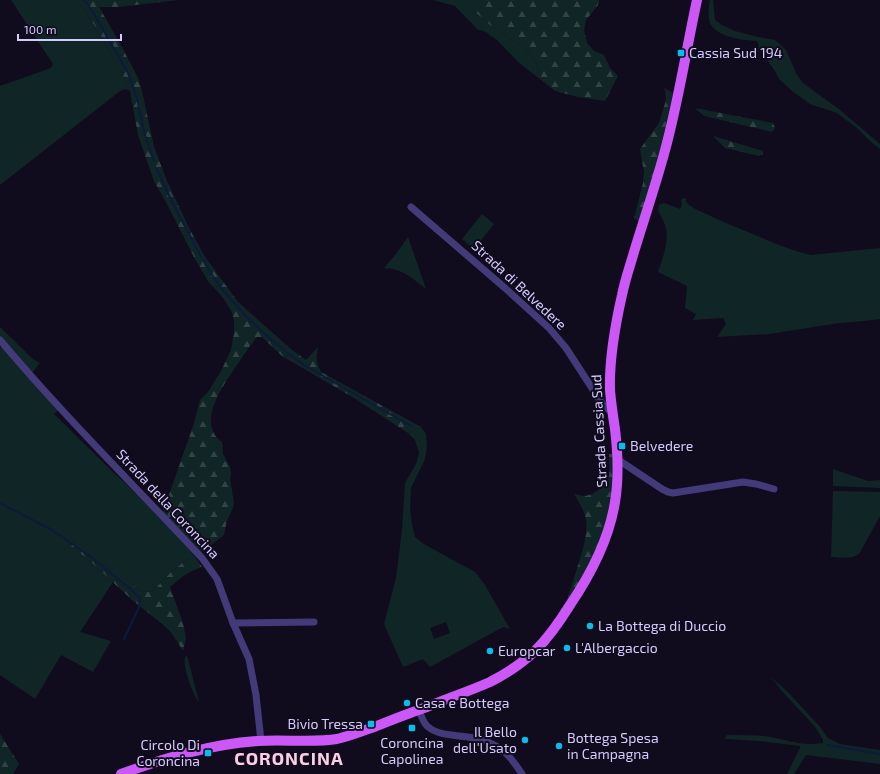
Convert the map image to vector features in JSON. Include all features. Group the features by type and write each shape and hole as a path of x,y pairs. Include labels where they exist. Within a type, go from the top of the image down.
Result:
{"main road":[{"name":"Strada Cassia Sud","path":"121,774 164,759 202,749 261,741 335,739 359,732 479,686 511,670 531,655 549,636 566,613 586,580 602,547 614,510 617,459 610,386 614,337 622,291 669,135 697,0"}],"street":[{"name":"Strada di Belvedere","path":"411,207 549,328 566,348 601,402 612,413"},
{"name":"Strada della Coroncina","path":"0,340 63,411 202,558 216,579 250,664 258,707 261,741"},
{"path":"617,459 662,489 673,493 743,482 774,489"},
{"path":"233,623 314,622"},
{"path":"419,710 426,725 434,730 450,735 476,738 498,746 506,752 522,774"}],"green space":[{"path":"11,0 70,0 82,6 122,73 130,91 125,89 120,91 0,185 0,86 51,68 53,64"},
{"path":"70,0 178,0 119,7 99,7 138,78 154,147 167,181 189,228 205,257 238,302 292,350 306,360 318,347 317,360 321,372 421,427 408,433 354,398 282,356 262,337 257,337 225,382 214,404 211,414 211,425 214,434 222,442 223,454 230,467 230,479 234,503 227,521 224,535 202,552 163,512 194,423 200,400 208,392 221,371 231,350 234,332 232,312 224,299 208,281 154,181 138,135 130,91 122,73 82,6"},
{"path":"433,0 467,0 472,8 490,25 526,49 536,62 541,77 555,91 518,62 497,40 484,31 478,30 455,6"},
{"path":"467,0 599,0 598,5 586,20 584,30 587,43 594,51 604,55 610,68 618,76 605,101 578,97 555,91 541,77 536,62 526,49 490,25 471,8"},
{"path":"710,0 713,0 715,20 722,25 735,31 775,40 786,50 797,75 803,83 840,110 880,144 880,149 857,128 837,113 810,104 792,91 779,79 765,57 757,49 759,46 757,41 732,38 715,29 711,25 709,19"},
{"path":"662,87 673,93 659,156 639,221 634,219 643,183 644,172 640,149 659,123 666,100 665,90"},
{"path":"695,108 773,123 775,128 772,132 704,116"},
{"path":"713,136 763,151 763,154 759,156 725,148"},
{"path":"686,198 686,202 695,209 799,252 811,255 880,248 880,319 839,323 769,334 717,337 726,324 723,318 693,320 696,314 685,308 687,286 658,272 667,237 665,225 658,210 659,205 664,203 680,209 682,204 681,199"},
{"path":"482,214 494,224 474,249 462,239"},
{"path":"408,237 426,289 411,277 398,270 384,268"},
{"path":"0,327 33,359 40,363 32,373 0,336"},
{"path":"2,346 58,410 54,414 177,534 196,558 186,560 171,572 153,591 142,592 74,540 72,547 87,558 113,582 80,632 111,641 93,672 61,655 35,699 0,675 0,348"},
{"path":"421,427 426,434 427,447 425,459 411,488 410,507 415,537 422,543 475,572 485,585 510,629 503,627 430,667 423,659 403,667 384,624 396,578 402,530 405,483 416,464 419,453 415,440 408,433","holes":["446,622 450,633 434,639 430,628"]},
{"path":"609,454 612,454 612,480 611,500 607,520 592,559 564,607 582,552 586,530 585,516 574,494 587,496 604,485 609,476"},
{"path":"833,469 868,481 880,480 880,488 833,486"},
{"path":"833,491 880,492 880,516 859,554 853,557 831,557"},
{"path":"75,540 142,592 153,591 171,572 186,560 196,558 202,567 185,575 170,587 183,623 186,638 183,651 171,632 132,600 87,558 71,547"},
{"path":"187,655 199,702 194,694 185,667 184,661"},
{"path":"771,677 789,693 828,738 840,744 880,750 880,764 806,755 794,774 787,774 800,746 726,739 725,738 727,735 755,735 808,744 823,743 823,740 816,728"},
{"path":"0,734 19,764 13,774 0,774"}],"waterway":[{"path":"83,0 87,3 94,14 128,73 137,98 144,132 154,161"},
{"path":"157,169 175,207 210,272 228,296 248,318 281,348 304,365 411,426"},
{"path":"0,503 52,530 91,557 140,598 139,607 124,639"},
{"path":"827,745 880,754"}],"place":[{"name":"Cassia Sud 194","path":"681,53"},
{"name":"Belvedere","path":"622,446"},
{"name":"La Bottega di Duccio","path":"590,626"},
{"name":"L'Albergaccio","path":"567,648"},
{"name":"Europcar","path":"490,651"},
{"name":"Casa e Bottega","path":"407,703"},
{"name":"Bivio Tressa","path":"371,724"},
{"name":"Coroncina Capolinea","path":"412,728"},
{"name":"Il Bello dell'Usato","path":"525,740"},
{"name":"Bottega Spesa in Campagna","path":"559,746"},
{"name":"Circolo Di Coroncina","path":"208,753"}],"district":[{"name":"CORONCINA","path":"289,759"}]}
